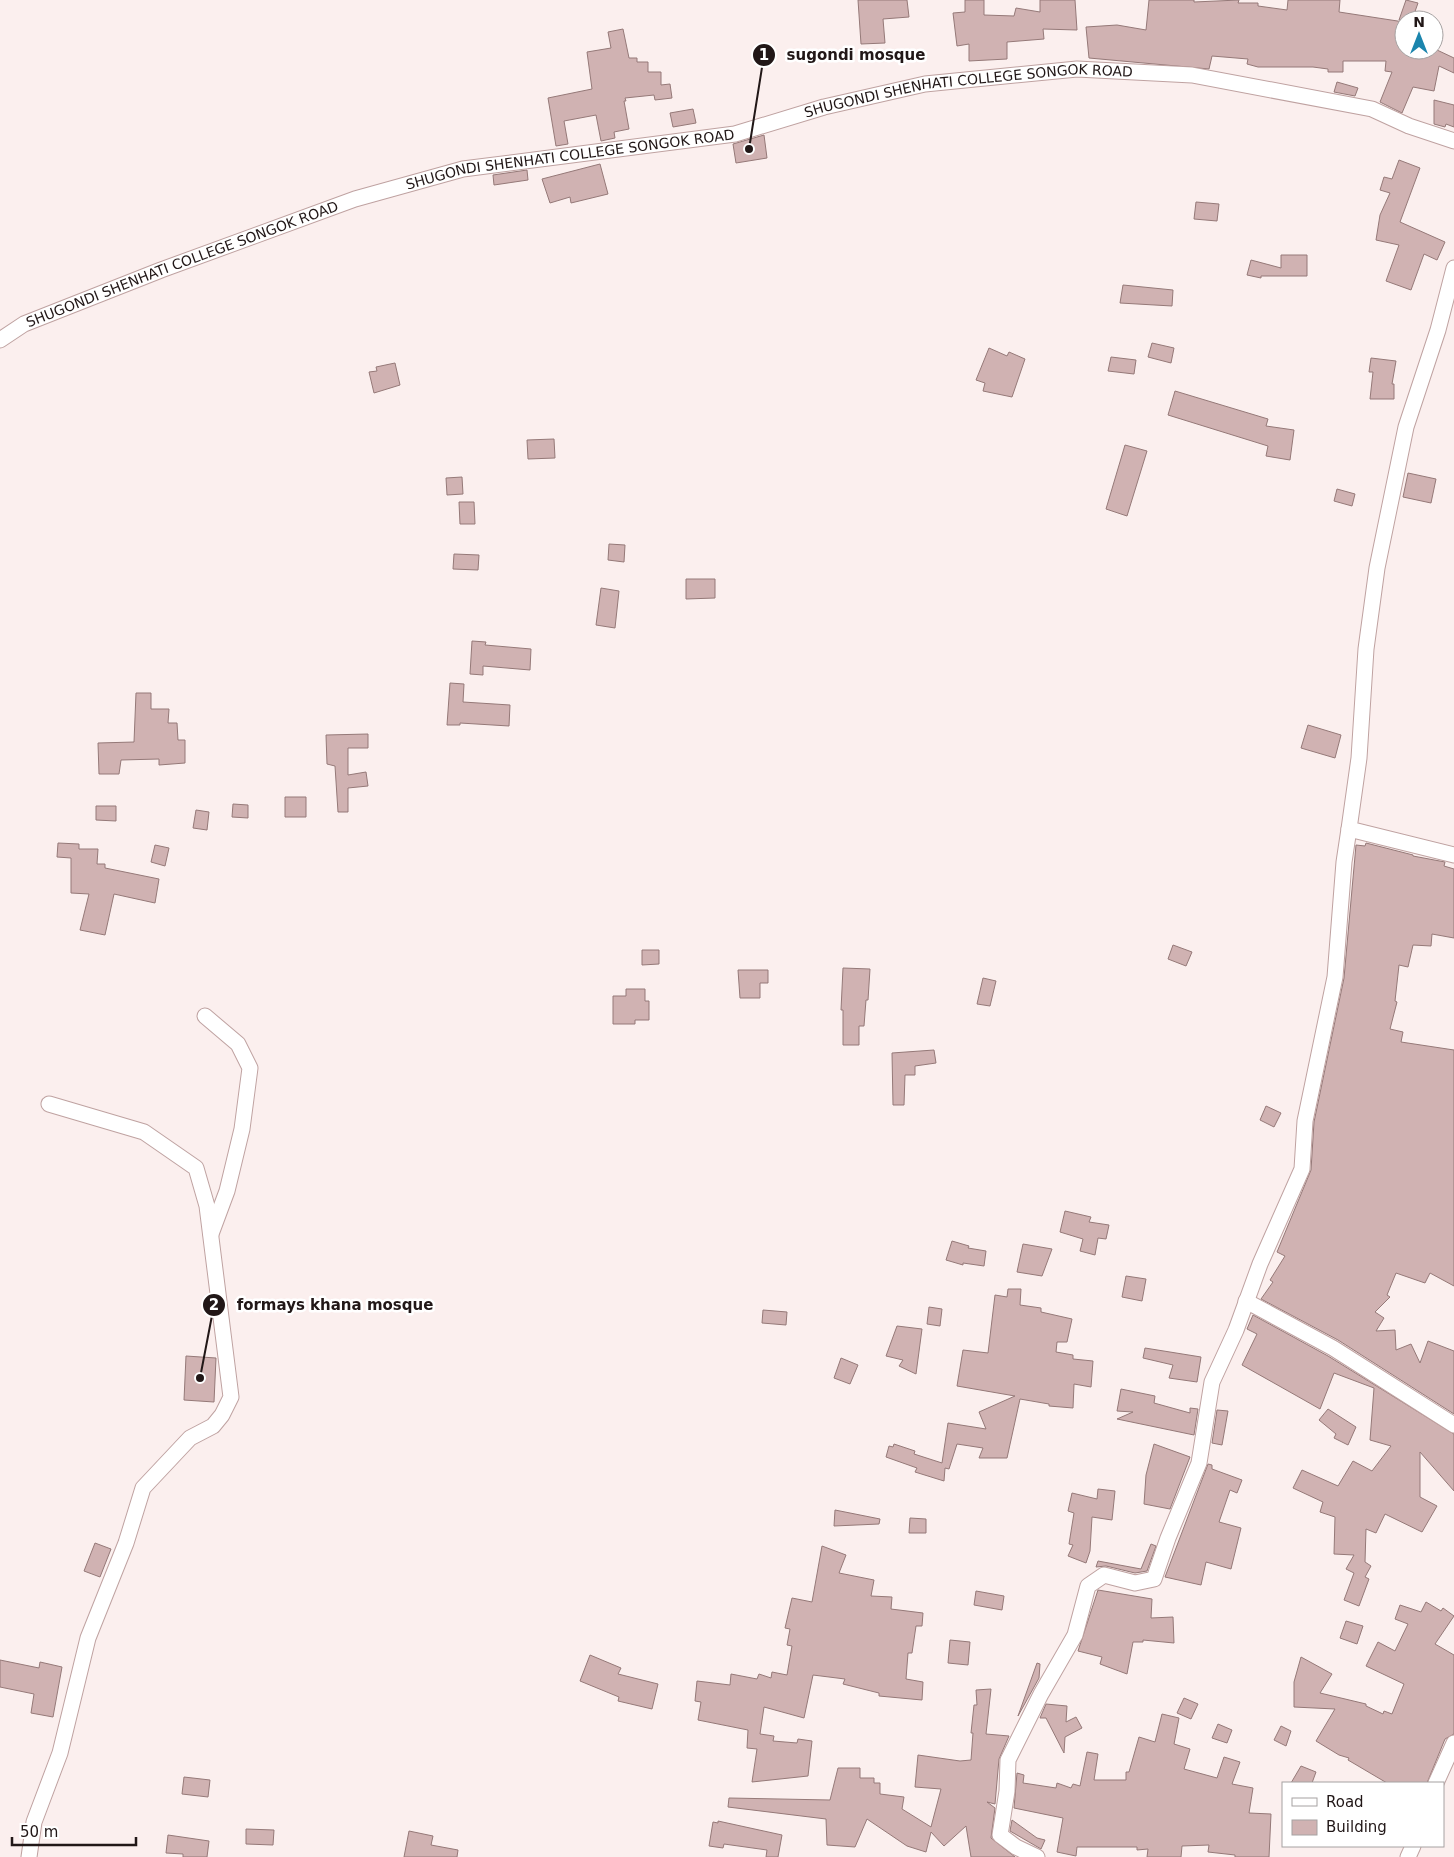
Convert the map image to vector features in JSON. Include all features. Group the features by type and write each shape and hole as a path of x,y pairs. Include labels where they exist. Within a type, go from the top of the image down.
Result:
{"street":[{"name":"SHUGONDI SHENHATI COLLEGE SONGOK ROAD","path":"0,340 24,324 161,270 355,199 463,169 735,134 824,107 925,84 1077,69 1192,75 1372,109 1409,126 1454,141"},
{"path":"1037,1857 1016,1847 1000,1835 1007,1791 1008,1760 1041,1694 1075,1634 1088,1586 1104,1575 1135,1583 1154,1578 1168,1538 1199,1463 1212,1382 1260,1264 1302,1169 1305,1121 1335,977 1344,862 1359,758 1366,649 1377,568 1406,427 1438,330 1454,268"},
{"path":"1349,829 1454,855"},
{"path":"205,1016 238,1044 250,1068 242,1129 227,1191 211,1235"},
{"path":"29,1857 34,1822 60,1753 88,1638 126,1543 143,1488 190,1438 213,1426 222,1415 230,1397 207,1206 196,1168 144,1132 48,1104"},
{"path":"1246,1301 1333,1348 1454,1425"},
{"path":"1436,1782 1454,1743"}],"building":[{"path":"858,0 907,0 909,17 883,19 885,43 861,44"},
{"path":"965,0 984,0 984,15 1014,16 1016,8 1040,12 1040,0 1075,0 1077,30 1043,29 1044,39 1007,42 1007,59 969,61 969,44 957,46 953,13 965,12"},
{"path":"1149,0 1194,0 1194,2 1239,0 1238,3 1258,3 1258,6 1287,10 1288,0 1340,0 1339,12 1394,20 1394,60 1444,60 1444,53 1454,58 1454,73 1439,66 1434,91 1413,87 1402,113 1380,102 1392,72 1385,71 1386,61 1343,61 1343,72 1328,72 1328,69 1313,67 1258,67 1247,64 1248,59 1212,56 1209,69 1089,58 1086,27 1117,25 1146,30"},
{"path":"1406,0 1418,3 1416,10 1402,10"},
{"path":"623,29 629,58 637,58 637,62 648,62 648,72 661,72 661,85 670,84 672,98 655,100 654,95 625,98 629,129 614,132 615,138 601,141 596,115 564,121 568,144 556,146 548,98 592,89 587,52 611,48 608,32"},
{"path":"1337,82 1358,88 1355,96 1334,92"},
{"path":"1434,100 1454,105 1454,127 1446,124 1445,127 1434,124"},
{"path":"693,109 696,123 673,127 670,113"},
{"path":"764,135 767,158 736,163 733,144"},
{"path":"1399,160 1420,168 1400,222 1445,242 1437,260 1424,254 1411,290 1386,281 1399,245 1376,240 1380,215 1390,193 1380,190 1384,177 1392,179"},
{"path":"600,164 608,194 571,203 570,197 550,203 542,179"},
{"path":"527,170 528,180 494,185 493,175"},
{"path":"1196,202 1219,204 1217,221 1194,219"},
{"path":"1281,255 1307,255 1307,276 1261,276 1261,278 1247,275 1251,260 1281,268"},
{"path":"1123,285 1173,290 1172,306 1120,303"},
{"path":"1152,343 1174,348 1171,363 1148,357"},
{"path":"989,348 1007,356 1009,352 1025,359 1012,397 983,391 985,383 976,380"},
{"path":"1111,357 1136,360 1134,374 1108,371"},
{"path":"1371,358 1396,361 1392,384 1394,384 1394,399 1370,399 1373,372 1369,372"},
{"path":"395,363 400,385 374,393 369,372 377,371 376,367"},
{"path":"1175,391 1268,419 1266,426 1294,430 1290,460 1266,456 1268,446 1168,415"},
{"path":"554,439 555,458 528,459 527,440"},
{"path":"1125,445 1147,451 1127,516 1106,509"},
{"path":"1408,473 1436,479 1431,503 1403,497"},
{"path":"462,477 463,494 447,495 446,478"},
{"path":"1337,489 1355,494 1352,506 1334,501"},
{"path":"459,502 474,502 475,524 460,524"},
{"path":"609,544 625,545 624,562 608,560"},
{"path":"454,554 479,555 478,570 453,569"},
{"path":"686,579 715,579 715,598 686,599"},
{"path":"601,588 619,591 615,628 596,625"},
{"path":"472,641 486,642 485,645 531,649 530,670 483,666 483,675 470,674"},
{"path":"450,683 464,684 463,702 510,705 509,726 460,723 460,725 447,725"},
{"path":"136,693 151,693 151,709 169,709 168,723 177,723 178,740 185,740 185,763 159,765 159,759 121,760 119,774 99,774 98,743 134,742"},
{"path":"1308,725 1341,735 1335,758 1301,748"},
{"path":"368,734 368,748 348,748 348,775 366,772 368,786 348,788 348,812 338,812 335,766 327,764 326,735"},
{"path":"285,797 306,797 306,817 285,817"},
{"path":"233,804 248,805 248,818 232,817"},
{"path":"96,806 116,806 116,821 96,820"},
{"path":"196,810 209,812 207,830 193,828"},
{"path":"58,843 79,844 79,849 98,849 97,864 105,864 105,868 159,879 155,903 114,894 105,935 80,930 89,894 71,893 71,858 57,857"},
{"path":"1366,843 1413,856 1445,862 1444,866 1454,869 1454,938 1432,934 1431,946 1413,945 1408,967 1399,965 1395,1001 1397,1002 1390,1029 1403,1032 1401,1042 1454,1050 1454,1286 1430,1273 1425,1283 1396,1273 1387,1295 1390,1297 1375,1312 1384,1318 1376,1331 1395,1330 1396,1350 1411,1344 1420,1363 1428,1341 1454,1351 1454,1414 1338,1340 1261,1299 1273,1282 1270,1280 1285,1256 1277,1252 1311,1170 1314,1122 1344,978 1356,845 1365,846"},
{"path":"155,845 169,848 165,866 151,862"},
{"path":"1173,945 1192,952 1186,966 1168,959"},
{"path":"642,950 659,950 659,964 642,965"},
{"path":"843,968 870,969 864,1026 859,1026 859,1045 843,1045 843,1010 841,1010"},
{"path":"738,970 768,970 768,983 760,983 760,998 740,998"},
{"path":"983,978 996,981 990,1006 977,1004"},
{"path":"626,989 645,989 645,1001 649,1001 649,1020 635,1020 635,1024 613,1024 613,996 626,996"},
{"path":"934,1050 936,1063 915,1066 915,1075 905,1075 904,1105 893,1105 892,1053"},
{"path":"1266,1106 1281,1113 1274,1127 1260,1120"},
{"path":"1065,1211 1091,1217 1089,1222 1109,1225 1106,1239 1098,1238 1095,1255 1080,1251 1083,1239 1060,1232"},
{"path":"952,1241 969,1246 968,1248 986,1251 984,1266 963,1263 963,1265 946,1260"},
{"path":"1023,1244 1052,1249 1042,1276 1017,1272"},
{"path":"1126,1276 1146,1279 1142,1301 1122,1297"},
{"path":"1008,1289 1021,1289 1020,1305 1041,1308 1041,1312 1072,1319 1067,1342 1057,1342 1056,1352 1073,1355 1073,1359 1093,1361 1091,1387 1074,1384 1073,1408 1049,1406 1049,1404 1020,1399 1007,1458 979,1458 983,1448 957,1444 949,1469 945,1468 944,1481 915,1472 917,1468 886,1457 889,1446 893,1447 894,1444 915,1451 914,1454 942,1463 948,1423 986,1429 979,1412 1015,1396 957,1386 963,1350 988,1353 995,1295 1007,1297"},
{"path":"929,1307 942,1309 940,1326 927,1324"},
{"path":"763,1310 787,1312 786,1325 762,1323"},
{"path":"1253,1315 1328,1356 1454,1434 1454,1491 1420,1452 1420,1497 1437,1506 1422,1532 1385,1514 1376,1533 1366,1529 1365,1562 1371,1566 1365,1577 1369,1579 1359,1606 1344,1600 1354,1573 1346,1569 1354,1555 1334,1554 1335,1517 1320,1512 1323,1502 1293,1488 1302,1470 1338,1486 1353,1461 1372,1471 1391,1446 1370,1440 1374,1388 1334,1373 1320,1409 1242,1365 1257,1334 1247,1329"},
{"path":"897,1326 922,1329 916,1374 899,1366 903,1360 886,1356"},
{"path":"1145,1348 1201,1357 1197,1382 1169,1378 1173,1365 1143,1358"},
{"path":"186,1356 216,1358 214,1402 184,1400"},
{"path":"841,1358 858,1365 850,1384 834,1378"},
{"path":"1121,1389 1155,1396 1154,1403 1190,1413 1190,1408 1198,1409 1194,1435 1117,1419 1133,1412 1117,1411"},
{"path":"1328,1409 1356,1427 1348,1445 1334,1438 1336,1434 1319,1420"},
{"path":"1217,1410 1228,1411 1222,1445 1212,1443"},
{"path":"1154,1444 1190,1457 1170,1509 1144,1504 1146,1475"},
{"path":"1208,1464 1212,1465 1212,1469 1242,1480 1237,1493 1230,1490 1219,1522 1241,1528 1231,1569 1206,1562 1201,1585 1165,1577"},
{"path":"1098,1489 1115,1491 1112,1520 1092,1517 1090,1551 1086,1563 1068,1556 1073,1545 1069,1544 1074,1513 1068,1511 1072,1493 1097,1499"},
{"path":"835,1510 880,1519 879,1524 834,1526"},
{"path":"910,1518 926,1519 926,1533 909,1533"},
{"path":"95,1543 111,1549 100,1577 84,1571"},
{"path":"1151,1544 1156,1546 1147,1571 1135,1573 1106,1566 1096,1567 1098,1561 1141,1569"},
{"path":"822,1546 846,1555 839,1573 874,1580 871,1596 892,1597 891,1609 923,1613 922,1626 916,1626 912,1653 908,1653 906,1679 923,1682 922,1700 879,1696 879,1693 843,1684 845,1679 813,1675 804,1718 764,1707 760,1734 774,1736 773,1741 797,1743 798,1739 812,1741 808,1776 752,1782 757,1749 747,1748 748,1730 698,1720 701,1702 695,1701 697,1681 730,1685 731,1674 757,1679 759,1674 771,1678 772,1672 787,1675 792,1646 787,1645 790,1629 785,1628 792,1598 812,1602"},
{"path":"1098,1590 1152,1599 1151,1618 1173,1617 1174,1643 1143,1640 1143,1642 1133,1642 1127,1674 1100,1664 1102,1657 1078,1651"},
{"path":"976,1591 1004,1596 1002,1610 974,1605"},
{"path":"1426,1602 1441,1611 1443,1608 1454,1616 1435,1644 1454,1655 1454,1734 1445,1739 1427,1782 1385,1782 1348,1760 1349,1758 1339,1755 1316,1741 1335,1709 1294,1707 1294,1682 1301,1657 1332,1674 1320,1693 1366,1704 1366,1706 1383,1714 1384,1711 1392,1714 1404,1684 1366,1666 1378,1642 1395,1651 1408,1624 1395,1619 1400,1605 1421,1612"},
{"path":"1346,1621 1363,1626 1357,1644 1340,1638"},
{"path":"950,1640 970,1642 968,1665 948,1663"},
{"path":"590,1655 621,1668 618,1674 658,1684 652,1709 618,1701 619,1697 580,1681"},
{"path":"0,1660 39,1668 40,1662 62,1667 53,1717 31,1713 34,1694 0,1687"},
{"path":"1037,1663 1040,1664 1039,1678 1018,1716"},
{"path":"991,1689 986,1734 1009,1736 999,1759 995,1804 987,1802 995,1808 991,1838 1015,1857 971,1857 966,1826 944,1846 931,1832 926,1852 907,1846 867,1819 855,1847 827,1845 826,1819 728,1807 729,1798 830,1800 838,1768 860,1768 860,1778 874,1778 874,1783 880,1783 880,1794 904,1797 902,1809 931,1827 941,1789 915,1787 918,1755 960,1761 971,1760 974,1705 977,1705 976,1690"},
{"path":"1184,1698 1198,1704 1191,1719 1177,1713"},
{"path":"1046,1704 1067,1706 1066,1722 1076,1717 1082,1728 1065,1737 1064,1753 1046,1718 1040,1718"},
{"path":"1162,1714 1179,1718 1174,1744 1190,1749 1184,1769 1217,1778 1224,1757 1240,1762 1232,1784 1253,1788 1249,1813 1271,1814 1269,1857 1235,1857 1235,1855 1208,1852 1209,1845 1182,1846 1181,1857 1147,1857 1148,1849 1137,1850 1137,1847 1077,1847 1076,1856 1057,1852 1063,1818 1014,1808 1017,1773 1024,1775 1023,1783 1056,1788 1057,1783 1071,1788 1073,1784 1080,1786 1087,1752 1098,1754 1094,1780 1126,1780 1126,1772 1129,1772 1139,1737 1155,1742"},
{"path":"1218,1724 1232,1730 1227,1743 1212,1738"},
{"path":"1281,1726 1291,1731 1286,1746 1274,1740"},
{"path":"1301,1766 1316,1772 1312,1782 1292,1782"},
{"path":"184,1777 210,1780 208,1797 182,1794"},
{"path":"1012,1820 1037,1838 1045,1840 1041,1849 1010,1831"},
{"path":"718,1821 782,1835 778,1857 766,1857 767,1850 724,1844 723,1848 709,1846 713,1822 718,1823"},
{"path":"246,1829 274,1830 273,1845 246,1844"},
{"path":"409,1831 433,1836 431,1845 458,1850 457,1857 404,1857"},
{"path":"168,1835 209,1841 207,1857 183,1857 183,1854 166,1853"}],"place":[{"name":"sugondi mosque","path":"749,149"},
{"name":"formays khana mosque","path":"200,1378"}]}
